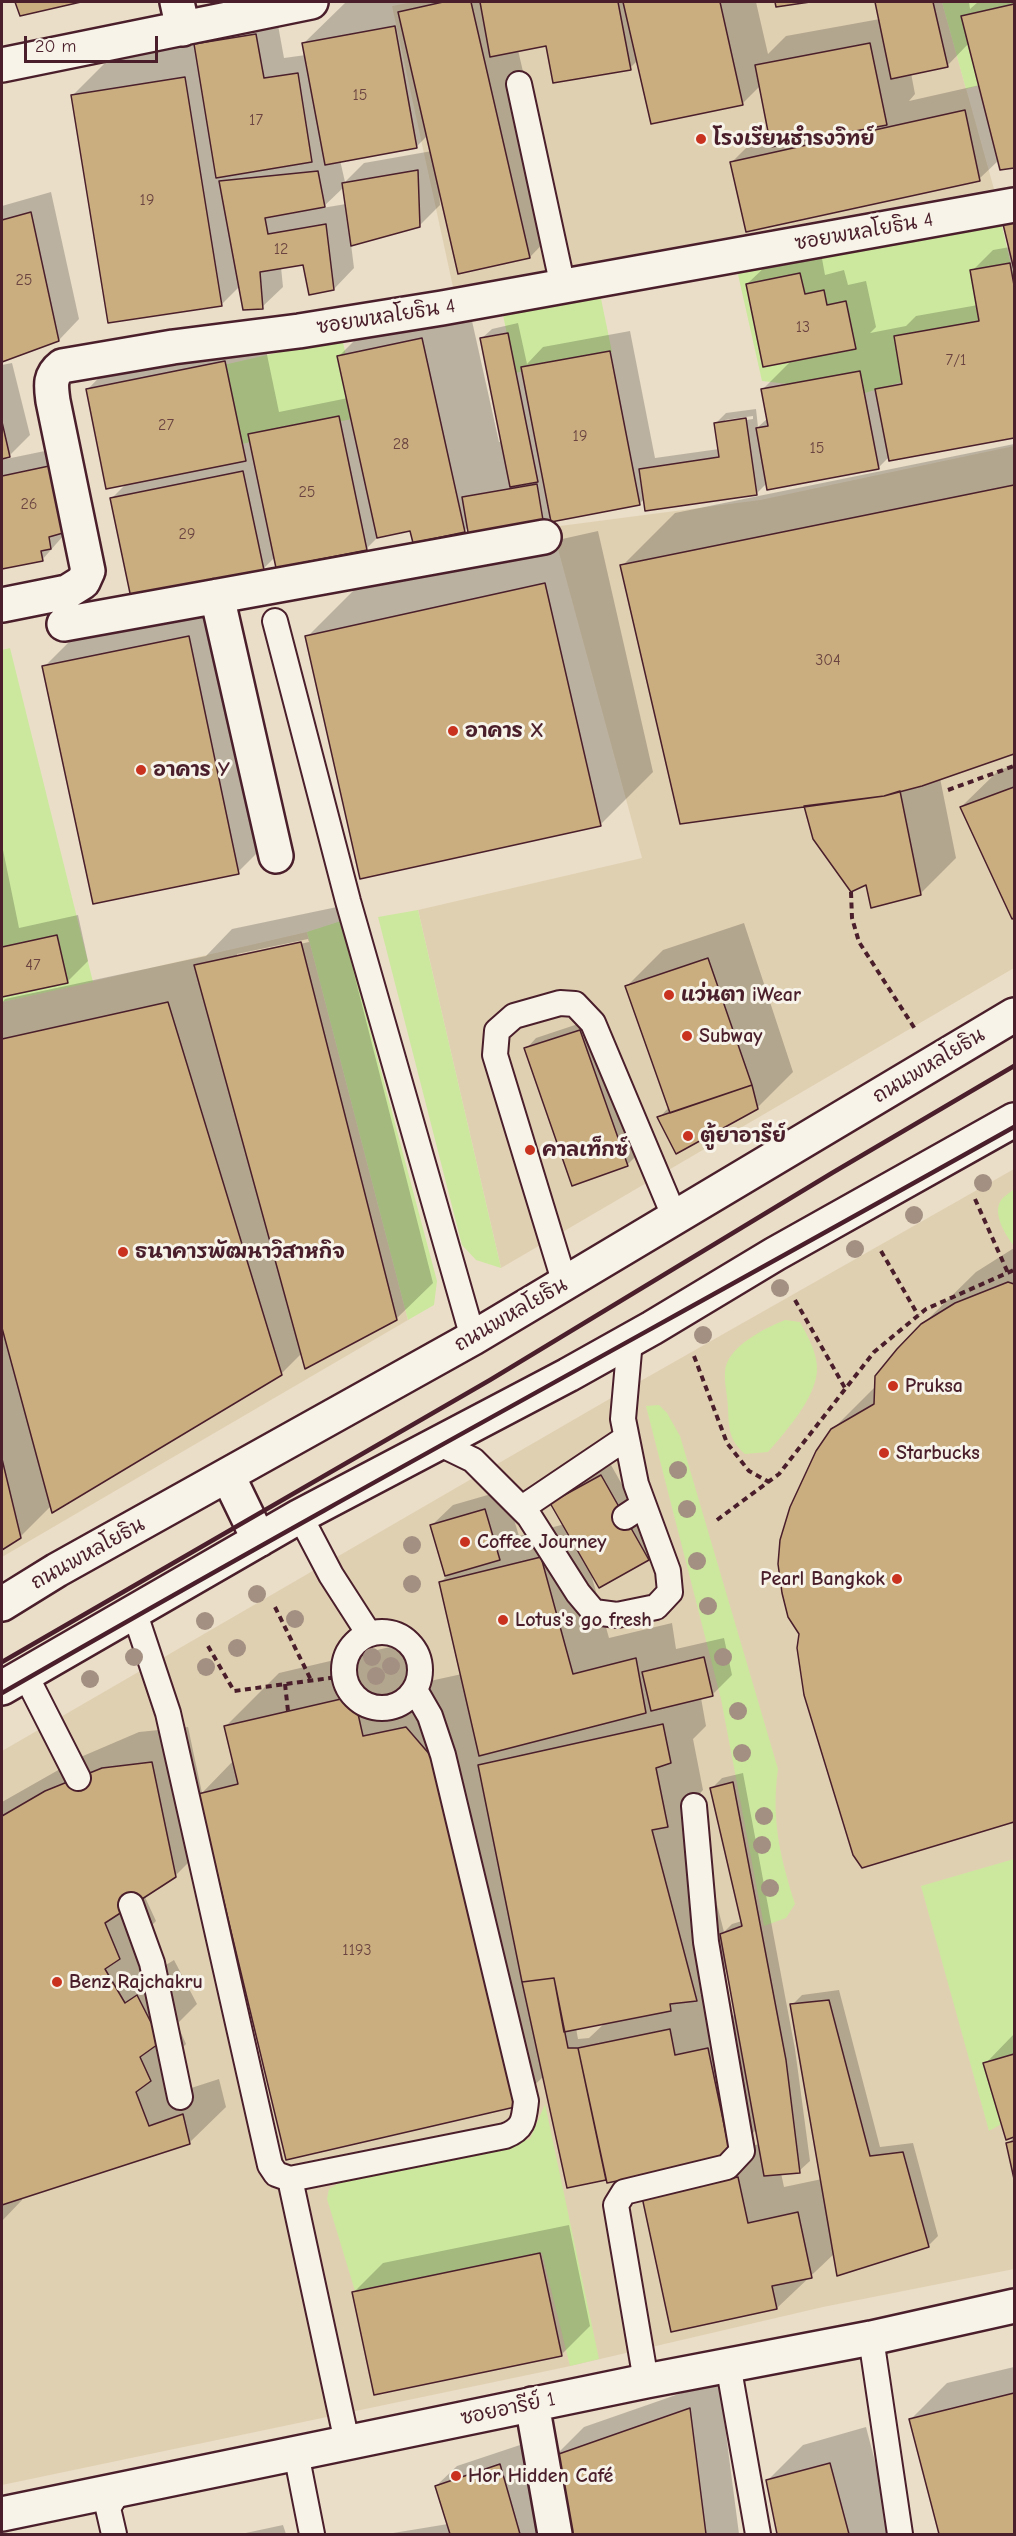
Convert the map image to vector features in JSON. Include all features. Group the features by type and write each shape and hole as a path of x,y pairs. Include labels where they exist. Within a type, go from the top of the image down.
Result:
{"street":[{"path":"2,65 180,15 311,2"},
{"name":"ซอยพหลโยธิน 4","path":"83,582 88,571 85,547 51,383 54,372 62,366 173,347 299,331 563,287 1014,205"},
{"path":"64,624 544,537"},
{"path":"2,605 67,592 83,582 97,618"},
{"path":"217,596 276,856"},
{"name":"ถนนพหลโยธิน","path":"2,1604 57,1570 473,1338 1014,1015"},
{"path":"13,1681 300,1516 630,1340 775,1254 1014,1120"},
{"path":"228,1476 259,1540"},
{"name":"ซอยอารีย์ 1","path":"2,2514 646,2380 871,2338 1014,2306"},
{"path":"532,2404 555,2535"}],"lane":[{"path":"519,84 563,287"},
{"path":"275,621 348,901 473,1338"},
{"path":"565,1284 495,1055 497,1031 514,1016 560,1003 568,1003 575,1004 593,1023 675,1218"},
{"path":"438,1443 473,1460 568,1557 594,1612 616,1615 656,1607 670,1593 668,1571 634,1511 636,1484 623,1419 630,1340"},
{"path":"522,1508 626,1438"},
{"path":"300,1516 331,1575 369,1634"},
{"path":"134,1611 168,1713 270,2165 276,2174 290,2179 506,2136 516,2132 524,2123 526,2101 443,1755 430,1716 415,1690"},
{"path":"381,1632 403,1638 418,1656 420,1668 415,1690 396,1705 385,1708 373,1707 353,1694 345,1676 345,1660 351,1649 358,1640 369,1634 381,1632"},
{"path":"13,1681 78,1778"},
{"path":"646,2380 616,2205 624,2192 727,2167 742,2151 706,1942 694,1806"},
{"path":"131,1905 152,1963 180,2097"},
{"path":"290,2179 347,2442"},
{"path":"871,2338 900,2535"},
{"path":"728,2364 758,2535"},
{"path":"296,2453 312,2535"},
{"path":"114,2535 108,2508 119,2490"}],"path":[{"path":"948,790 1014,766"},
{"path":"851,892 852,918 859,942 918,1033"},
{"path":"975,1199 1008,1273"},
{"path":"881,1251 918,1315"},
{"path":"717,1520 779,1474 874,1352 926,1309 1014,1270"},
{"path":"795,1300 845,1388"},
{"path":"694,1356 727,1443 749,1471 769,1482"},
{"path":"275,1608 311,1680"},
{"path":"208,1646 234,1691 345,1676"},
{"path":"285,1684 288,1711"}],"shaded area":[{"name":"โรงเรียนธำรงวิทย์","path":"413,2 942,2 994,189 453,287 392,6"},
{"path":"1014,446 1014,968 501,1268 418,910 642,858 552,527 760,500"},
{"path":"307,932 408,1320 2,1557 2,1002"},
{"path":"1014,1169 1014,2269 823,2307 566,2367 2,2485 2,1751 637,1383"}],"green space":[{"path":"942,2 1014,2 1014,75 966,89"},
{"path":"1001,222 1014,278 1014,348 865,393 762,381 737,270"},
{"path":"600,294 612,352 515,373 503,315"},
{"path":"342,338 360,417 229,447 210,368"},
{"path":"10,648 93,982 2,1002 2,650"},
{"path":"418,910 501,1268 476,1260 462,1245 378,917"},
{"path":"341,921 437,1281 434,1305 408,1320 307,932"},
{"path":"1014,1189 1014,1246 999,1219 998,1207 1001,1200"},
{"path":"785,1320 800,1322 809,1340 817,1365 815,1382 798,1414 768,1452 745,1454 733,1439 730,1428 725,1377 727,1363 732,1354 748,1340"},
{"path":"659,1405 667,1413 680,1436 778,1769 776,1821 778,1838 795,1904 786,1918 764,1926 721,1699 646,1406"},
{"path":"1014,1859 1014,2117 989,2131 921,1886"},
{"path":"545,2104 599,2359 570,2366 542,2253 355,2291 327,2199 329,2189 339,2183 530,2139"}],"building":[{"path":"15,2 81,2 20,16"},
{"path":"443,2 471,2 530,258 458,274 398,12"},
{"path":"480,2 618,2 631,70 553,83 546,46 490,57"},
{"path":"623,2 720,2 743,105 651,124"},
{"path":"775,2 810,2 776,7"},
{"path":"875,2 933,2 948,67 891,79"},
{"path":"1014,4 1014,168 1000,170 961,16"},
{"path":"395,26 417,148 325,165 302,43"},
{"path":"256,34 264,78 298,73 312,162 216,178 194,44"},
{"path":"870,43 887,125 771,147 755,65"},
{"path":"185,77 222,306 108,323 71,95"},
{"path":"965,110 980,181 746,232 730,162"},
{"path":"418,170 420,227 351,246 342,183"},
{"path":"318,171 325,207 265,218 268,234 326,224 334,290 309,295 303,265 260,272 263,309 243,310 219,181"},
{"path":"31,212 59,341 2,362 2,220"},
{"path":"1014,221 1014,270 1003,224"},
{"path":"1010,263 1014,285 1014,438 889,461 875,389 902,384 894,336 979,321 970,270"},
{"path":"800,273 805,294 824,290 827,305 846,301 856,349 763,367 746,284"},
{"path":"508,333 538,482 510,487 480,338"},
{"path":"422,338 465,532 413,543 410,531 377,538 337,356"},
{"path":"610,351 640,505 551,522 521,367"},
{"path":"225,361 246,461 106,489 86,389"},
{"path":"860,371 879,469 767,490 756,428 768,426 761,389"},
{"path":"339,416 367,550 276,568 248,434"},
{"path":"746,418 757,495 645,511 639,469 719,457 714,423"},
{"path":"2,422 10,457 2,459"},
{"path":"49,466 63,533 49,537 51,549 41,551 43,561 2,569 2,476"},
{"path":"243,471 264,570 131,598 110,498"},
{"path":"537,484 544,526 469,538 462,497"},
{"path":"1014,485 1014,754 922,786 884,796 680,824 620,565"},
{"name":"อาคาร X","path":"545,583 601,826 360,879 305,636"},
{"name":"อาคาร Y","path":"189,636 239,874 93,904 42,666"},
{"path":"1014,787 1014,918 1012,919 960,807"},
{"path":"900,791 921,895 871,908 866,885 851,892 813,839 804,806 884,796"},
{"path":"57,935 68,983 2,997 2,947"},
{"path":"301,942 397,1320 305,1369 194,965"},
{"path":"708,958 752,1085 670,1113 625,986"},
{"name":"ธนาคารพัฒนาวิสาหกิจ","path":"168,1002 282,1375 52,1513 2,1328 2,1039"},
{"path":"580,1030 628,1166 572,1186 524,1048"},
{"name":"ตู้ยาอารีย์","path":"752,1085 758,1109 676,1154 657,1117"},
{"name":"Pearl Bangkok","path":"1008,1282 1014,1284 1014,1822 862,1868 853,1855 804,1695 797,1648 799,1634 788,1617 782,1593 778,1564 780,1540 790,1507 816,1451 831,1429 874,1404 875,1376 897,1349 921,1324 955,1303"},
{"path":"2,1459 21,1538 2,1550"},
{"path":"601,1475 649,1560 599,1588 550,1503"},
{"name":"Coffee Journey","path":"485,1509 500,1560 445,1576 430,1525"},
{"name":"Lotus's go fresh","path":"541,1557 573,1674 636,1658 646,1713 479,1756 439,1582"},
{"path":"704,1657 713,1696 651,1711 642,1672"},
{"path":"354,1696 363,1736 406,1727 431,1756 515,2107 286,2160 198,1794 238,1784 224,1726"},
{"path":"663,1724 671,1763 656,1768 668,1827 652,1830 697,2001 670,2004 671,2011 564,2032 554,1978 522,1982 478,1765"},
{"name":"Benz Rajchakru","path":"152,1762 176,1877 105,1923 120,1959 105,1969 125,2003 137,1995 161,2042 140,2057 151,2081 136,2092 149,2126 183,2114 190,2144 2,2205 2,1816 45,1791 102,1768"},
{"path":"733,1782 786,2060 800,2173 764,2176 720,1934 742,1926 710,1788"},
{"path":"554,1978 568,2048 578,2048 606,2180 567,2188 522,1982"},
{"path":"829,2000 870,2156 903,2152 929,2247 837,2276 790,2004"},
{"path":"670,2029 675,2055 708,2048 731,2158 607,2183 578,2048"},
{"path":"1014,2054 1014,2137 1006,2140 983,2063"},
{"path":"1014,2141 1014,2179 1006,2143"},
{"path":"738,2177 748,2223 798,2212 812,2278 772,2286 777,2309 671,2332 642,2197"},
{"path":"540,2253 562,2356 374,2395 352,2292"},
{"path":"1014,2393 1014,2534 939,2534 909,2419"},
{"path":"690,2408 706,2534 565,2534 553,2456"},
{"path":"830,2463 849,2534 777,2534 766,2480"},
{"path":"500,2464 520,2534 450,2534 435,2486"}],"railway":[{"path":"2,1662 490,1380 1014,1066"},
{"path":"2,1693 1014,1127"}],"place":[{"name":"โรงเรียนธำรงวิทย์","path":"701,139"},
{"name":"อาคาร X","path":"453,731"},
{"name":"อาคาร Y","path":"141,770"},
{"name":"แว่นตา iWear","path":"669,995"},
{"name":"Subway","path":"687,1036"},
{"name":"ตู้ยาอารีย์","path":"688,1136"},
{"name":"คาลเท็กซ์","path":"530,1150"},
{"name":"ธนาคารพัฒนาวิสาหกิจ","path":"123,1252"},
{"name":"Pruksa","path":"893,1386"},
{"name":"Starbucks","path":"884,1453"},
{"name":"Coffee Journey","path":"465,1542"},
{"name":"Pearl Bangkok","path":"897,1579"},
{"name":"Lotus's go fresh","path":"503,1620"},
{"name":"Benz Rajchakru","path":"57,1982"},
{"name":"Hor Hidden Café","path":"456,2476"}]}
